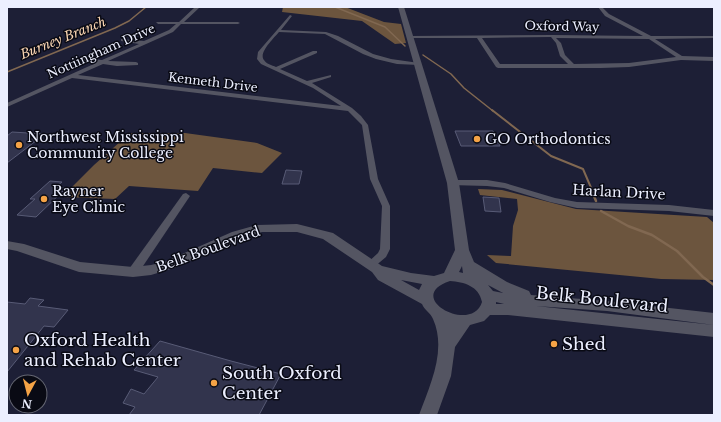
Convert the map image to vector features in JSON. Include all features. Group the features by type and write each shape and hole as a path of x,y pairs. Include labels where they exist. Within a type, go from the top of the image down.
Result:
{"street":[{"path":"178,7 246,7"},
{"path":"401,7 453,183 462,250 469,265 471,280"},
{"path":"600,7 607,15 650,38 681,58"},
{"name":"Nottiingham Drive","path":"7,105 171,31 198,8"},
{"path":"290,16 260,53 260,59 263,63 307,83 350,109 365,125 374,179 386,206 385,249 374,267"},
{"path":"158,23 238,23"},
{"path":"278,31 326,33 334,35 367,54 402,63 417,64"},
{"path":"478,36 498,66 629,65 681,58 714,59"},
{"path":"552,36 558,43 563,56 573,66"},
{"name":"Oxford Way","path":"410,37 714,37"},
{"path":"123,40 145,43"},
{"path":"275,69 315,52"},
{"path":"79,59 136,64"},
{"name":"Kenneth Drive","path":"72,76 350,109"},
{"path":"307,83 329,76"},
{"name":"Harlan Drive","path":"453,183 487,183 505,186 577,205 670,208 714,212"},
{"path":"133,272 186,196"},
{"name":"Belk Boulevard","path":"7,245 19,247 79,267 133,272 152,270 169,265 237,235 261,228 297,228 328,236 374,267 382,277 426,300"},
{"path":"449,276 456,265 462,250"},
{"path":"469,265 490,280 508,290 550,302"},
{"name":"Belk Boulevard","path":"374,267 411,278 434,281"},
{"path":"449,276 471,280 483,289 489,302 486,310 481,315 474,319 465,321 448,319 440,316 428,306 425,292 428,286 434,281 449,276"},
{"name":"Belk Boulevard","path":"487,295 550,302 607,306 714,319"},
{"name":"Belk Boulevard","path":"486,310 508,309 714,331"},
{"path":"428,415 442,376 447,344 440,316"},
{"path":"447,344 465,321"}],"shaded area":[{"path":"283,7 345,7 384,22 401,24 406,43 395,44 362,21 282,12"},
{"path":"130,133 185,133 257,143 282,153 262,173 213,168 198,191 129,186 115,199 62,197 94,165"},
{"path":"478,189 502,190 576,209 707,217 714,223 714,280 661,279 496,263 487,255 511,256 513,226 518,210 517,199 480,195"}],"building":[{"name":"GO Orthodontics","path":"455,131 493,131 500,146 461,146"},
{"name":"Northwest Mississippi Community College","path":"12,132 45,134 7,163 7,136"},
{"path":"286,170 302,171 299,184 282,184"},
{"name":"Rayner Eye Clinic","path":"50,181 62,182 56,187 66,188 36,217 17,215 35,199 30,199"},
{"path":"483,197 499,198 501,212 485,211"},
{"name":"Oxford Health and Rehab Center","path":"30,298 44,300 38,306 68,310 54,327 44,326 7,372 7,302 25,304"},
{"name":"South Oxford Center","path":"160,341 281,374 259,415 129,415 135,407 123,403 131,389 144,394 158,377 134,370"}],"waterway":[{"name":"Burney Branch","path":"7,72 115,28 129,21 146,7"},
{"path":"335,7 385,27 405,46"},
{"path":"423,55 451,74 464,88 493,111"},
{"path":"492,110 551,156 583,169 592,190"},
{"path":"591,189 596,201"},
{"path":"601,211 628,226 652,235 677,251 703,277 714,285"}],"place":[{"name":"GO Orthodontics","path":"477,139"},
{"name":"Northwest Mississippi Community College","path":"19,145"},
{"name":"Rayner Eye Clinic","path":"44,199"},
{"name":"Shed","path":"554,344"},
{"name":"Oxford Health and Rehab Center","path":"16,350"},
{"name":"South Oxford Center","path":"214,383"}]}
